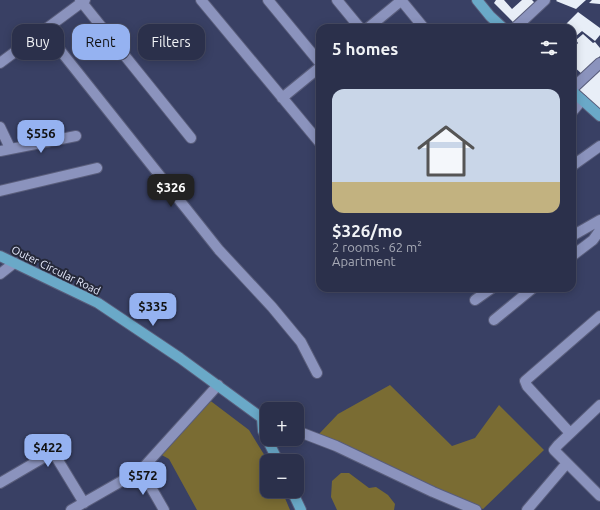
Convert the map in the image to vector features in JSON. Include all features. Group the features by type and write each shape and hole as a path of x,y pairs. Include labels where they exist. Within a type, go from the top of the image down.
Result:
{"main road":[{"path":"477,0 499,24"},
{"path":"576,94 600,116"},
{"name":"Outer Circular Road","path":"0,256 98,303 180,358 260,415"},
{"path":"295,498 301,510"}],"street":[{"path":"201,0 316,137"},
{"path":"268,0 316,58"},
{"path":"337,0 357,24"},
{"path":"373,24 402,0 421,24"},
{"path":"519,24 545,0"},
{"path":"52,24 82,1 191,138"},
{"path":"0,62 12,53"},
{"path":"64,55 219,250 272,307 301,342 317,373"},
{"path":"576,86 600,62"},
{"path":"282,98 316,70"},
{"path":"576,107 582,100"},
{"path":"0,127 10,148"},
{"path":"0,151 76,136"},
{"path":"576,163 600,146"},
{"path":"0,191 97,168"},
{"path":"576,234 600,220"},
{"path":"576,253 593,240 600,230"},
{"path":"0,274 14,264"},
{"path":"474,300 486,292"},
{"path":"494,320 528,292"},
{"path":"570,433 527,386 525,381 600,316"},
{"path":"71,510 141,470 218,386"},
{"path":"600,406 570,433 554,450 600,496"},
{"path":"304,434 336,446 433,492 476,510"},
{"path":"0,483 53,452 84,503"},
{"path":"527,510 566,463"},
{"path":"141,470 164,510"}],"shaded area":[{"path":"390,385 452,446 475,438 499,405 544,450 483,509 319,434 338,414"},
{"path":"208,399 249,430 264,454 260,454 260,498 285,498 290,510 197,510 169,459 158,453"},
{"path":"341,473 349,473 369,488 376,487 388,495 395,504 394,510 337,510 331,497 332,481"}],"building":[{"path":"496,0 504,0 512,9 522,0 532,0 535,3 514,23 494,3"},
{"path":"586,0 576,9 556,1"},
{"path":"592,0 600,0 600,4 589,3"},
{"path":"578,12 600,28 600,35 595,41 582,31 576,36 576,24 566,24"},
{"path":"583,34 593,43 595,42 600,48 600,56 582,74 576,69 576,45 578,43 576,40"},
{"path":"600,69 600,109 578,90"}]}
